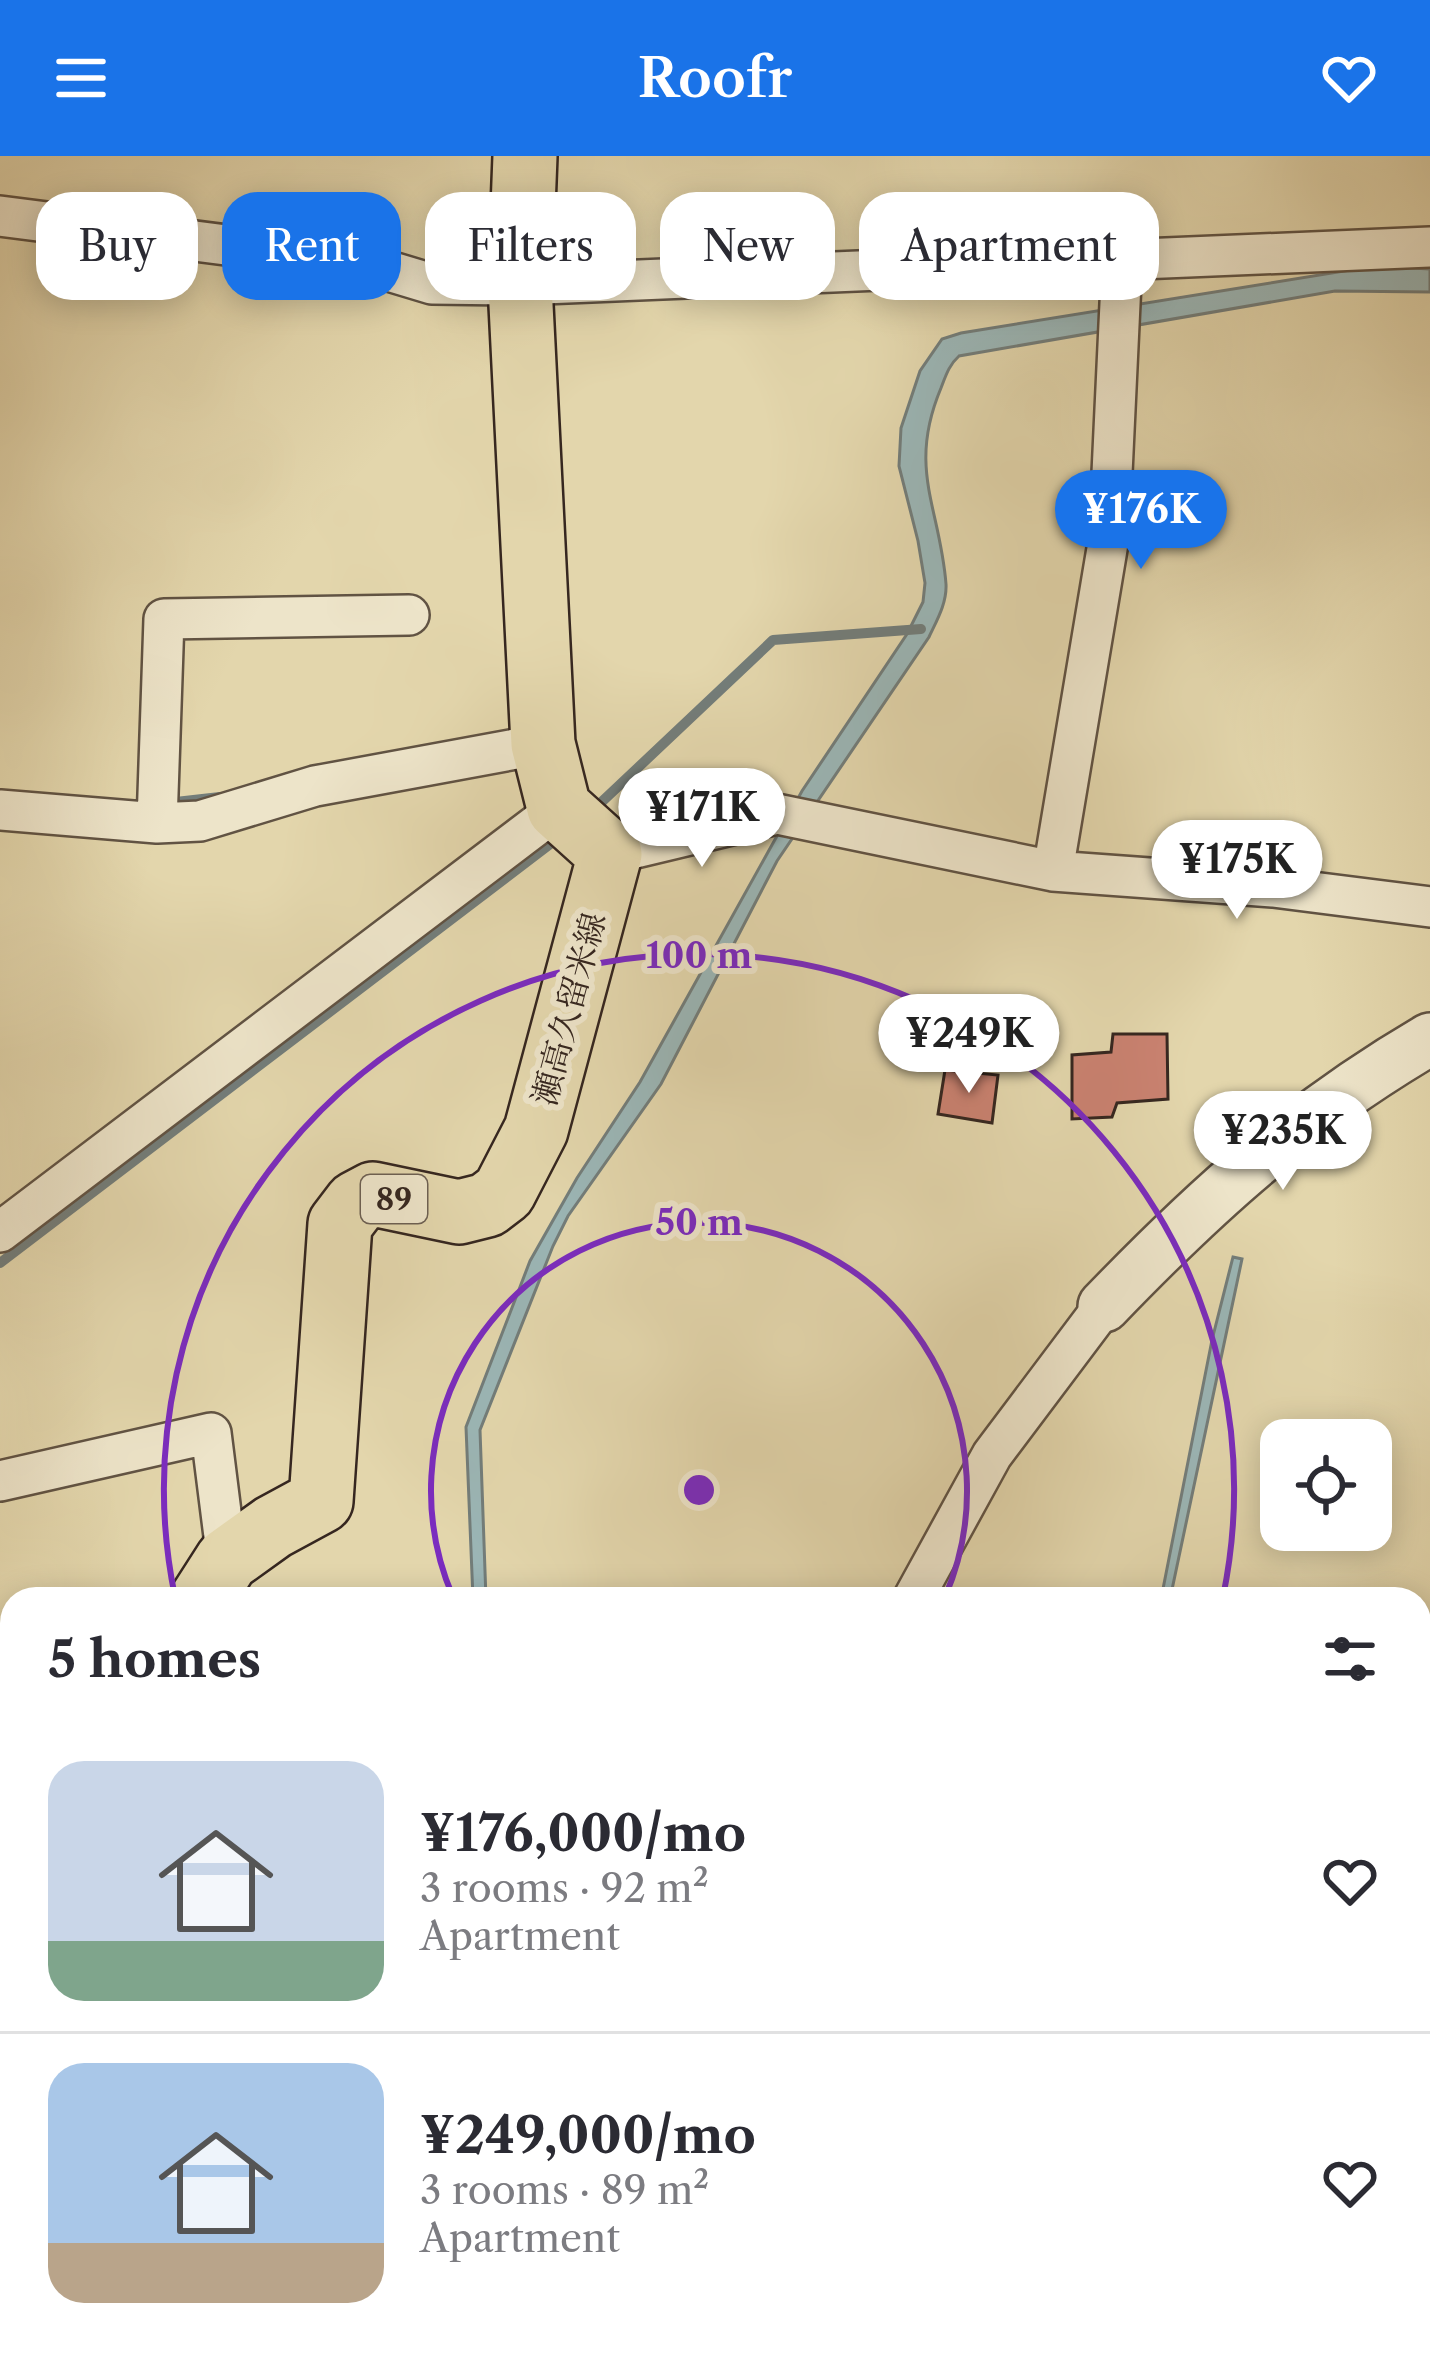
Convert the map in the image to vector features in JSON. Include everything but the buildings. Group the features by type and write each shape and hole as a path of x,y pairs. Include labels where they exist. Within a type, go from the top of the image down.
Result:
{"main road":[{"name":"瀬高久留米線","path":"524,192 525,156"},
{"name":"瀬高久留米線","path":"215,1580 273,1527 321,1501 340,1224 356,1203 373,1194 459,1212 487,1204 504,1192 536,1130 582,829 543,744 521,300"}],"street":[{"path":"0,216 359,262 425,282"},
{"path":"1159,259 1430,247"},
{"path":"636,280 859,271"},
{"path":"1053,872 1109,537 1120,300"},
{"path":"157,823 164,619 409,615"},
{"path":"0,810 157,823 200,821 315,786 543,744"},
{"path":"0,1232 582,829 796,818 1053,872 1273,887 1430,907"},
{"path":"920,1587 992,1455 1103,1306 1194,1212 1279,1139 1430,1039"},
{"path":"0,1481 211,1433 215,1580"}],"water":[{"path":"1375,266 1430,269 1430,292 1335,291 959,356 953,363 931,417 927,442 926,465 946,584 941,611 929,637 777,861 661,1084 568,1216 553,1246 480,1430 486,1587 473,1587 466,1427 530,1261 640,1082 802,791 907,634 923,602 918,541 899,466 901,428 920,371 942,339"},
{"path":"1233,1257 1242,1259 1173,1587 1163,1587"}],"waterway":[{"path":"591,812 773,640 921,629"},
{"path":"167,803 220,797"},
{"path":"0,1263 562,835"}]}
